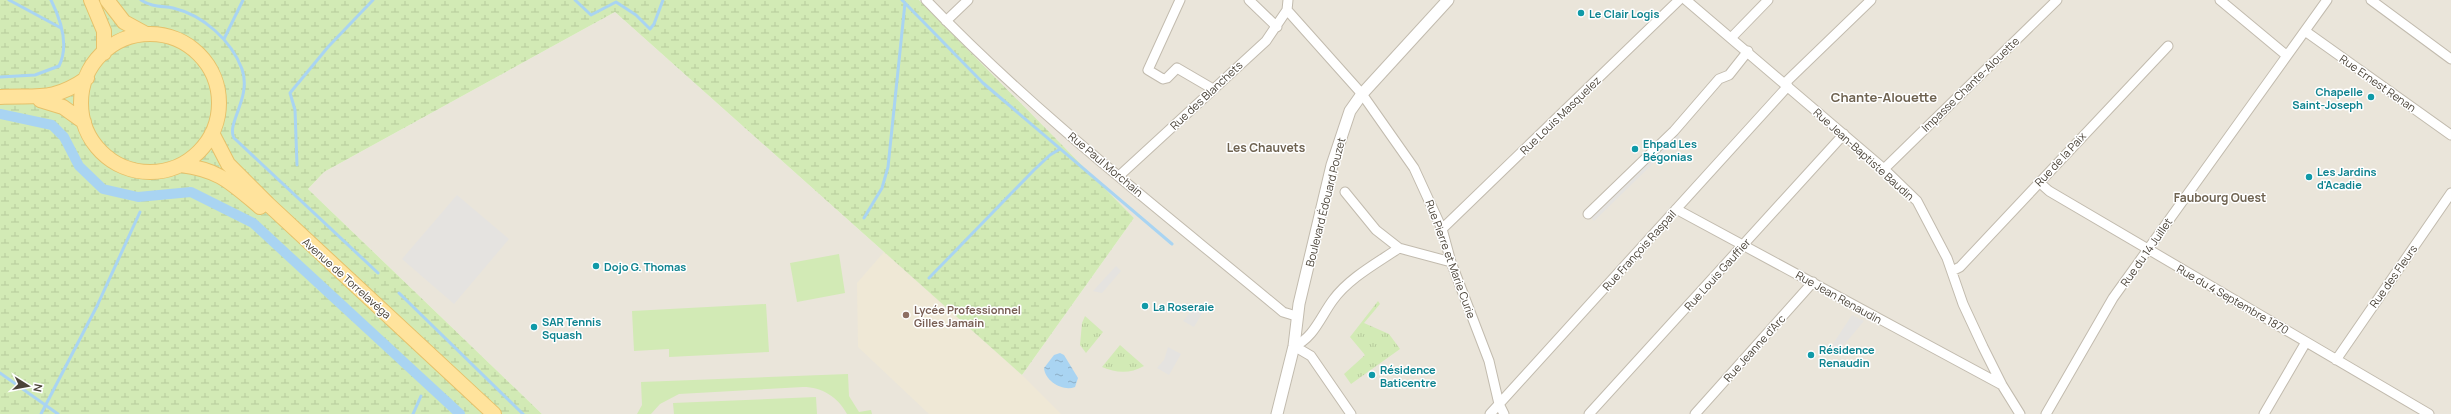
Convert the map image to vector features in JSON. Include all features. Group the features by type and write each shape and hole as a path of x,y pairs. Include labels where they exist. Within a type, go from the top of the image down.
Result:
{"main road":[{"path":"91,0 104,31 104,53"},
{"path":"86,78 82,100 84,122 97,146 118,164 139,171 150,172 166,170 181,164 202,148 212,133 219,110 219,98 215,81 207,65 191,48 181,42 170,37 146,34 124,22 108,2"},
{"path":"0,97 30,98 63,93 86,78 104,53 122,41 146,34"},
{"path":"30,98 63,107 84,122"},
{"name":"Avenue de Torrelavéga","path":"212,133 228,164 272,208 494,414"},
{"name":"Avenue de Torrelavéga","path":"181,164 209,169 233,184 315,258 480,414"}],"street":[{"name":"Rue Paul Morchain","path":"926,0 1007,79 1119,176 1283,312 1296,316"},
{"path":"946,21 968,0"},
{"path":"1180,0 1148,70 1162,79 1167,78 1177,68 1213,89"},
{"path":"1249,0 1277,27"},
{"path":"1287,10 1288,0"},
{"name":"Boulevard Édouard Pouzet","path":"1277,414 1294,346 1296,316 1340,137 1350,111 1362,94 1448,0"},
{"name":"Rue Louis Masquelez","path":"1442,229 1679,0"},
{"name":"Rue Jean-Baptiste Baudin","path":"1686,0 1732,37 1884,169 1924,211 1952,271 1963,304 2002,385 2020,414"},
{"path":"1732,37 1768,0"},
{"name":"Rue François Raspail","path":"1490,414 1676,210 1786,84 1871,0"},
{"name":"Impasse Chante-Alouette","path":"1884,169 2057,0"},
{"path":"2220,0 2286,55"},
{"name":"Rue du 14 Juillet","path":"2046,414 2105,312 2147,249 2327,0"},
{"path":"2371,0 2451,59"},
{"name":"Rue des Blanchets","path":"1119,176 1266,41 1277,27 1287,10"},
{"name":"Rue Pierre et Marie Curie","path":"1287,10 1362,94 1414,168 1442,229 1451,262 1489,361 1499,404 1504,414"},
{"name":"Rue Ernest Renan","path":"2305,31 2451,135"},
{"name":"Rue de la Paix","path":"1952,271 1960,267 2168,46"},
{"path":"1588,214 1674,131 1719,79 1729,75 1748,51"},
{"name":"Rue Louis Gauffier","path":"1589,414 1844,134"},
{"name":"Rue du 4 Septembre 1870","path":"2039,182 2049,191 2429,414"},
{"path":"1345,192 1376,230 1399,248 1451,262"},
{"name":"Rue des Fleurs","path":"2336,360 2451,193"},
{"name":"Rue Jean Renaudin","path":"1676,210 1744,244 2002,385"},
{"path":"1294,346 1305,342 1333,298 1349,284 1399,248"},
{"name":"Rue Jeanne d'Arc","path":"1695,414 1813,282"},
{"path":"2264,414 2306,342"},
{"path":"1294,346 1311,356 1350,414"}],"shaded area":[{"path":"919,0 2451,0 2451,414 542,414 308,189 324,172 615,12 1022,375 1134,218"},
{"path":"1674,131 1680,137 1594,221 1588,214"},
{"path":"457,195 509,239 454,304 402,259"},
{"name":"Lycée Professionnel Gilles Jamain","path":"884,252 1022,375 1061,414 929,414 858,347 857,283"},
{"path":"1116,266 1121,271 1102,293 1093,291"},
{"path":"1194,308 1203,312 1194,327 1183,321"},
{"path":"1852,315 1864,321 1837,353 1831,347"},
{"path":"1168,347 1181,354 1169,375 1157,368 1164,360"}],"green space":[{"path":"0,0 919,0 1134,218 1022,375 615,12 324,172 308,189 542,414 0,414"},
{"path":"839,254 845,293 797,302 790,263"},
{"path":"1378,301 1380,304 1364,323 1389,334 1400,349 1351,384 1344,374 1365,355 1350,337"},
{"path":"766,304 769,352 669,357 669,349 634,351 632,311"},
{"path":"1085,316 1103,332 1086,353 1080,345 1082,323"},
{"path":"1120,345 1144,366 1139,369 1123,372 1102,367"},
{"path":"848,374 849,396 859,412 871,410 872,414 847,414 839,403 829,394 810,387 803,387 679,394 660,404 651,414 637,414 642,405 641,382"},
{"path":"816,397 817,414 674,414 673,403"}],"water":[{"path":"1060,353 1064,355 1078,378 1075,387 1060,387 1051,381 1045,373 1044,368 1054,355"}],"waterway":[{"path":"9,0 61,28"},
{"path":"0,77 35,75 59,66 62,58 64,42 61,24 51,0"},
{"path":"141,0 153,5 184,11 195,16 215,30 231,48 242,69 244,80 242,100 233,125 232,132 234,138 378,273"},
{"path":"224,39 243,0"},
{"path":"297,165 295,110 290,93 328,47 373,0"},
{"path":"575,0 591,15 616,2 636,15 650,29 654,24 663,0"},
{"path":"902,0 983,83 1172,244"},
{"path":"864,218 882,188 888,167 905,3"},
{"path":"0,114 52,125 64,137 79,166 103,189 138,197 191,192 253,223 460,414"},
{"path":"929,278 1034,170 1050,155 1060,149"},
{"path":"41,414 97,306 140,212"},
{"path":"399,293 523,414"},
{"path":"0,373 58,414"},
{"path":"413,414 421,396"}],"place":[{"name":"Le Clair Logis","path":"1581,13"},
{"name":"Chapelle Saint-Joseph","path":"2371,97"},
{"name":"Ehpad Les Bégonias","path":"1635,149"},
{"name":"Les Jardins d'Acadie","path":"2309,177"},
{"name":"Dojo G. Thomas","path":"596,266"},
{"name":"La Roseraie","path":"1145,306"},
{"name":"Lycée Professionnel Gilles Jamain","path":"906,315"},
{"name":"SAR Tennis Squash","path":"534,327"},
{"name":"Résidence Renaudin","path":"1811,355"},
{"name":"Résidence Baticentre","path":"1372,375"}],"district":[{"name":"Chante-Alouette","path":"1884,97"},
{"name":"Les Chauvets","path":"1266,147"},
{"name":"Faubourg Ouest","path":"2220,197"}]}
